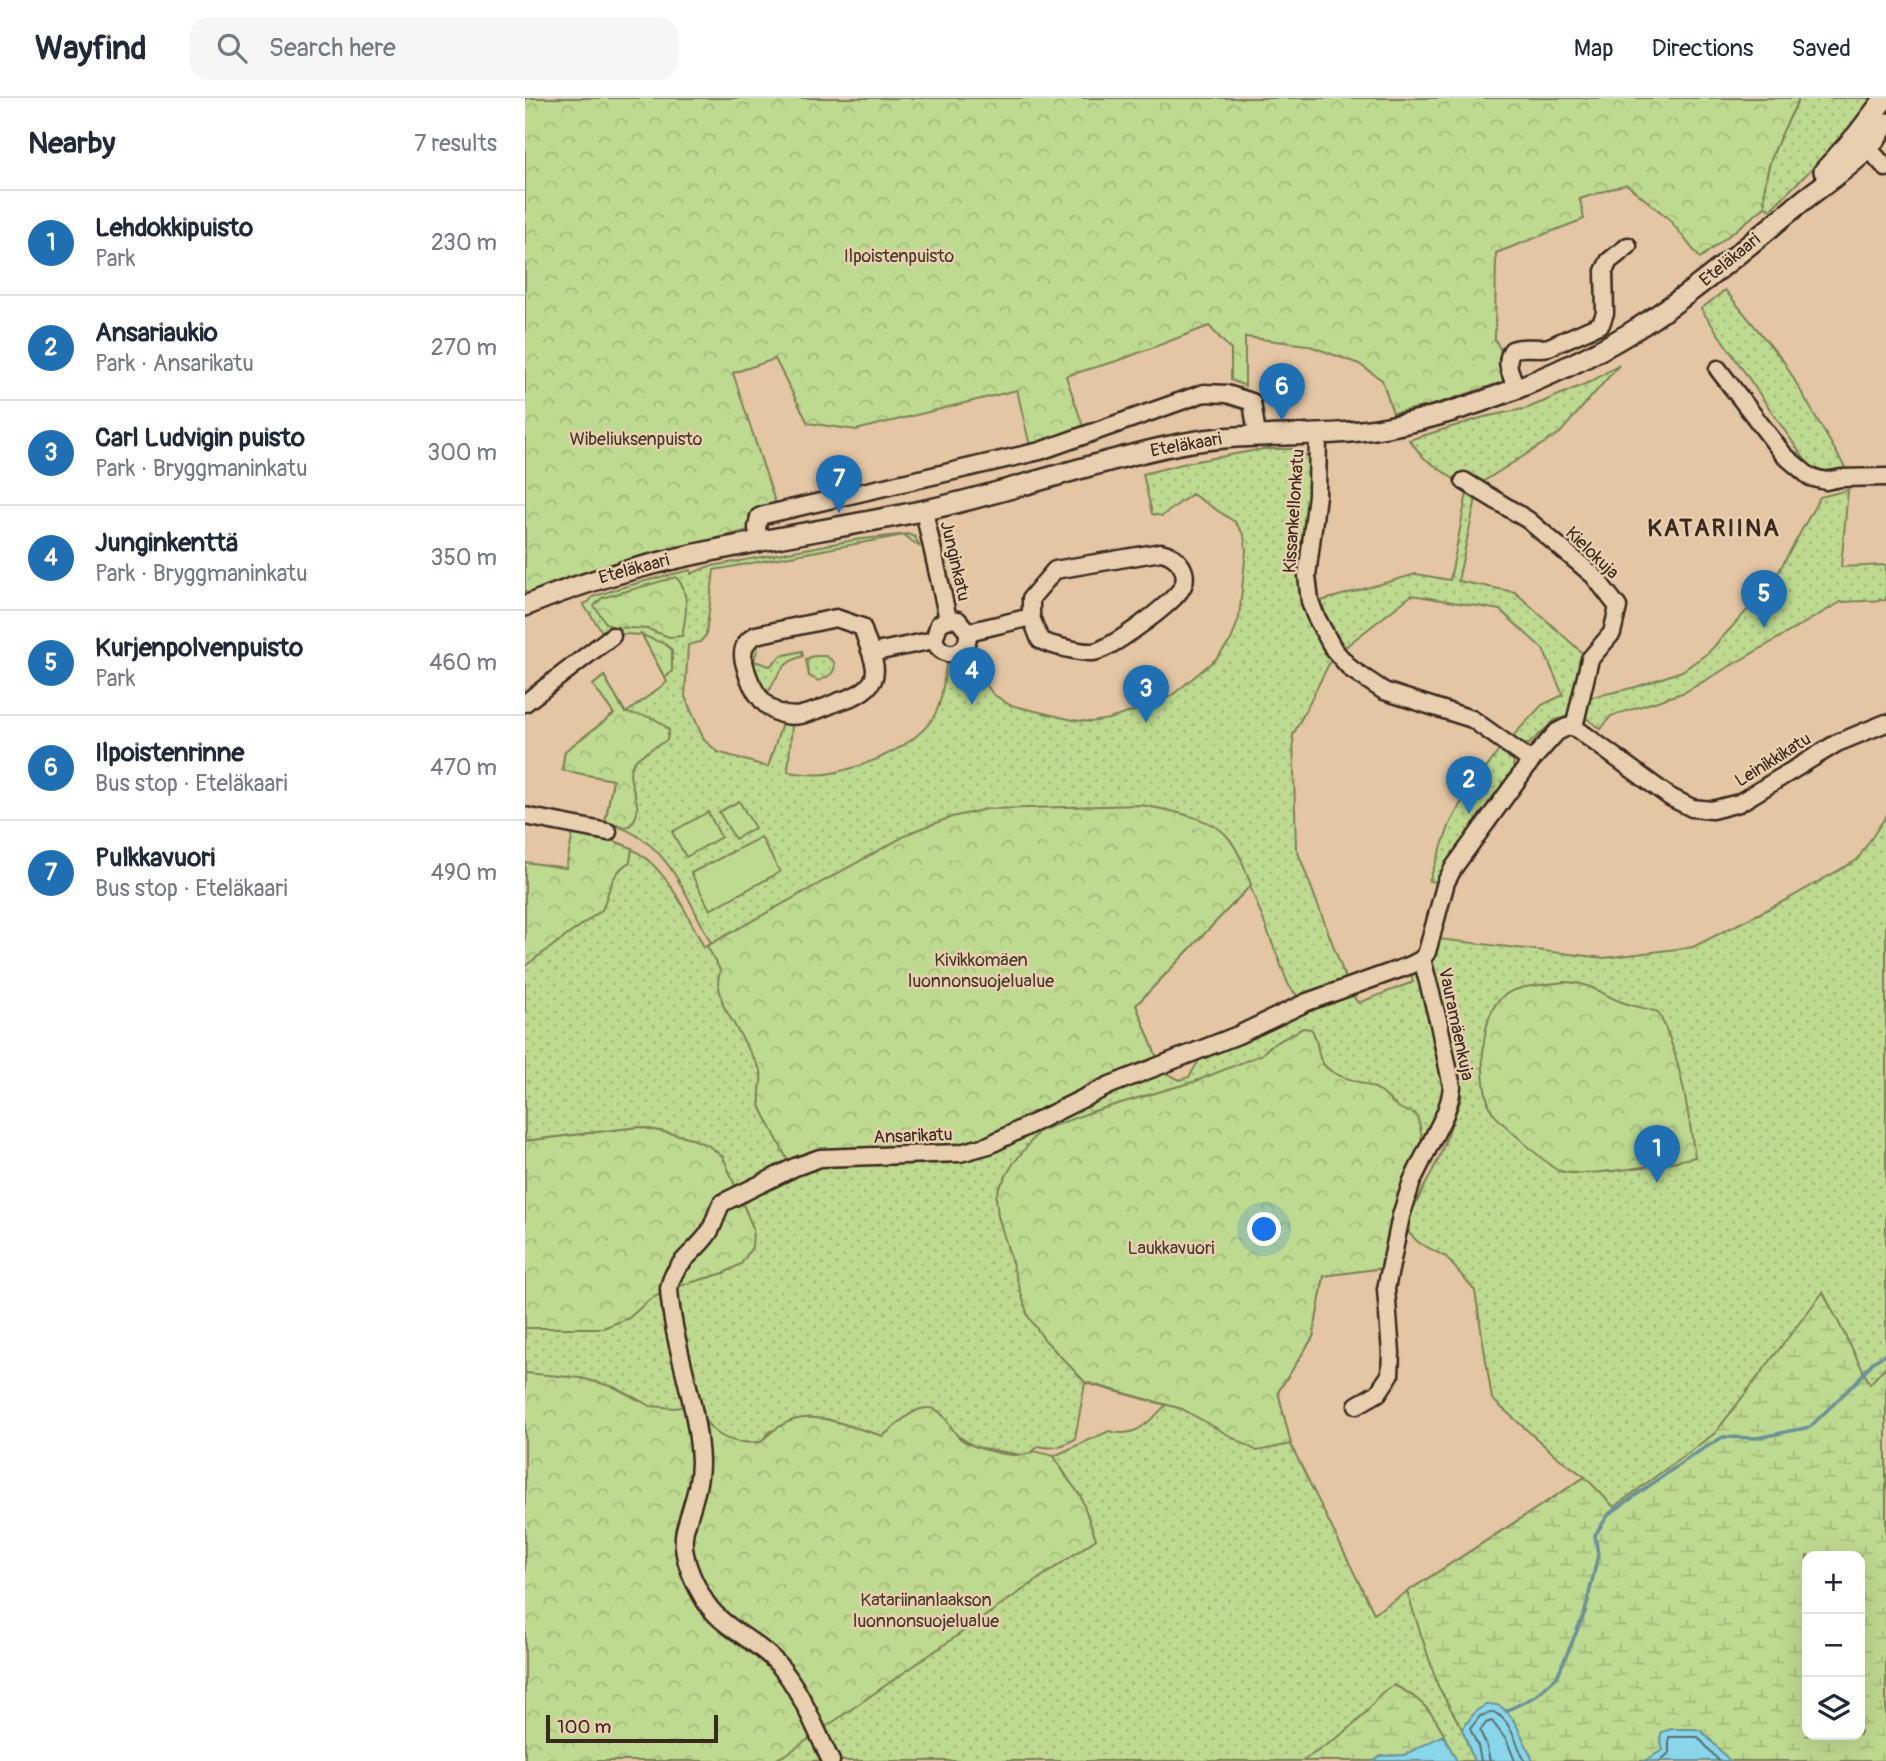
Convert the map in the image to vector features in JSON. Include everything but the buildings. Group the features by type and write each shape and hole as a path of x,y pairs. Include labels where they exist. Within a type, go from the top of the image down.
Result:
{"main road":[{"name":"Eteläkaari","path":"525,606 571,587 639,565 924,510 1179,444 1257,435 1357,432 1424,419 1458,409 1586,357 1639,327 1730,261 1830,181 1863,141 1885,98"},
{"name":"Eteläkaari","path":"1863,141 1886,123"}],"street":[{"path":"1863,141 1886,168"},
{"path":"1516,387 1507,360 1511,350 1549,347 1601,324 1605,313 1605,265 1628,246"},
{"path":"1718,369 1784,455 1810,477 1826,481 1886,477"},
{"path":"759,541 759,517 764,515 1040,451 1203,393 1227,394 1252,402 1257,435"},
{"name":"Kissankellonkatu","path":"1318,433 1317,495 1307,576 1315,615 1334,650 1351,670 1384,691 1472,719 1531,761"},
{"name":"Kielokuja","path":"1464,481 1528,520 1594,576 1618,607 1612,633 1590,659 1574,727"},
{"name":"Junginkatu","path":"924,510 948,619"},
{"path":"1161,552 1176,559 1184,571 1182,588 1175,596 1118,641 1099,651 1092,653 1044,643 1035,632 1031,617 1031,598 1055,570 1161,552"},
{"path":"968,632 1031,617"},
{"path":"835,618 862,627 871,653 875,673 873,680 861,692 815,710 789,715 764,705 759,699 750,680 743,649 748,640 756,635 835,618"},
{"path":"948,619 963,623 968,632 965,648 955,653 944,652 934,639 939,624 948,619"},
{"path":"525,703 612,635"},
{"path":"871,653 934,639"},
{"name":"Leinikkikatu","path":"1574,727 1670,797 1692,808 1712,810 1739,803 1837,743 1886,723"},
{"path":"1422,959 1431,943 1450,874 1531,761 1557,732 1574,727"},
{"path":"525,816 608,832"},
{"name":"Vauramäenkuja","path":"1357,1405 1378,1393 1389,1375 1391,1353 1386,1289 1401,1216 1412,1181 1445,1114 1452,1087 1440,1024 1422,959"},
{"name":"Ansarikatu","path":"831,1761 779,1665 723,1623 711,1610 693,1579 685,1551 685,1529 699,1485 699,1449 669,1289 675,1269 710,1232 722,1203 795,1167 820,1158 960,1153 974,1150 1009,1136 1110,1084 1238,1035 1307,1002 1402,970 1422,959"}],"green space":[{"name":"Ilpoistenpuisto","path":"525,98 1799,98 1769,165 1764,193 1765,207 1700,258 1668,218 1626,184 1580,199 1584,219 1496,253 1495,339 1503,355 1506,381 1433,405 1393,413 1382,380 1359,364 1307,345 1245,337 1245,386 1231,380 1231,350 1209,326 1120,360 1066,376 1084,429 1030,446 1017,390 856,430 808,423 775,359 733,373 777,508 753,529 638,558 525,598"},
{"path":"1799,98 1873,98 1837,144 1770,210 1765,207 1764,193 1769,165"},
{"path":"1725,290 1784,362 1847,471 1812,470 1701,309"},
{"path":"1619,365 1560,433 1479,484 1461,474 1455,480 1424,458 1409,440 1484,417 1528,408 1590,382"},
{"name":"Katariinanlaakson luonnonsuojelualue","path":"1263,449 1296,449 1309,458 1308,513 1300,557 1301,583 1332,658 1293,735 1296,847 1347,982 1299,998 1289,986 1250,886 1136,1005 1159,1063 1108,1089 1162,1071 1180,1080 1189,1077 1203,1054 1295,1017 1313,1006 1352,994 1358,1003 1413,982 1411,973 1420,967 1444,1078 1445,1098 1391,1267 1324,1275 1313,1337 1278,1392 1291,1445 1374,1613 1585,1477 1556,1456 1492,1399 1475,1291 1446,1257 1419,1243 1409,1233 1407,1221 1439,1158 1462,1096 1453,1077 1431,969 1439,939 1604,958 1693,947 1857,860 1886,816 1886,1761 773,1761 819,1731 525,1761 525,1174 699,1280 724,1273 709,1146 688,1137 639,1127 525,1141 525,906 611,840 629,847 657,869 678,898 704,947 711,943 682,887 658,853 644,840 605,823 613,780 562,770 565,751 614,714 593,685 604,676 626,713 667,682 642,635 603,633 583,604 604,593 691,570 691,574 707,567 854,540 908,534 915,537 920,547 904,535 714,570 706,635 700,642 688,645 685,697 704,740 718,752 768,767 783,720 792,725 788,772 827,774 862,765 894,751 922,731 939,705 947,662 957,662 967,657 993,694 1010,705 1073,720 1091,722 1109,719 1159,703 1175,693 1217,658 1231,640 1239,618 1246,550 1244,535 1235,522 1192,494 1162,516 1152,514 1143,474","holes":["1085,1383 1166,1405 1134,1431 1109,1431 1054,1456 1077,1492 1086,1515 699,1449 694,1407 721,1436 748,1443 761,1442 771,1431 827,1419 883,1436 917,1411 976,1447 1027,1456 1039,1446 1058,1447 1075,1439"]},
{"path":"1468,488 1477,494 1458,581 1515,592 1588,658 1571,716 1555,720 1529,744 1512,737 1542,705 1563,695 1543,649 1500,610 1412,595 1345,647 1330,625 1321,601 1416,574 1450,580"},
{"path":"1848,490 1841,567 1886,565 1886,600 1841,602 1685,692 1611,716 1601,729 1581,714 1584,699 1636,687 1682,671 1708,653 1773,582 1820,497"},
{"path":"676,577 686,597 682,636 669,637 648,629 613,627 606,623 594,606 602,598"},
{"path":"642,635 665,644 672,650 672,671 665,678"},
{"path":"752,646 758,647 754,661 770,666 781,656 802,651 803,656 784,667 766,696 752,666"},
{"path":"826,656 835,666 833,672 819,681 809,676 806,659"},
{"path":"604,676 625,713 649,717 669,730 667,740 642,755 631,768 630,776 637,810 635,819 628,827 605,823 613,780 562,770 565,751 614,714 593,685"},
{"path":"1500,749 1514,761 1512,776 1444,869 1438,882 1429,881 1460,805"},
{"path":"739,801 755,828 735,839 719,812"},
{"name":"Kivikkomäen luonnonsuojelualue","path":"1142,805 1188,815 1220,829 1235,847 1251,885 1136,1005 1159,1063 974,1146 790,1165 761,1108 761,1071 723,1005 718,982 720,970 707,946 914,831 952,817 987,809"},
{"path":"708,812 721,837 686,857 672,832"},
{"path":"573,833 611,840 632,848 630,862 614,877 602,910 525,966 525,862 566,868"},
{"path":"761,837 780,872 710,910 691,873"},
{"path":"1565,982 1588,986 1624,1003 1658,1012 1678,1064 1695,1157 1625,1170 1568,1173 1552,1166 1493,1113 1488,1102 1483,1072 1484,1038 1492,1010 1499,1000 1513,991"},
{"name":"Laukkavuori","path":"1303,1028 1311,1029 1314,1033 1319,1057 1330,1070 1371,1086 1398,1107 1415,1113 1422,1147 1420,1167 1391,1267 1324,1276 1313,1337 1278,1392 1291,1444 1257,1451 1182,1409 1085,1382 1044,1339 1028,1316 998,1216 996,1197 1013,1164 1039,1131 1094,1111 1196,1081 1261,1055 1270,1046"},
{"path":"639,1127 688,1137 709,1146 723,1157 753,1228 752,1247 741,1264 724,1273 669,1289 649,1300 629,1318 603,1328 525,1328 525,1141"},
{"path":"1823,1292 1870,1384 1886,1366 1886,1761 1474,1761 1462,1729 1438,1686 1407,1592 1585,1477 1614,1507 1715,1433"},
{"name":"Katariinanlaakson luonnonsuojelualue","path":"525,1373 581,1378 614,1387 650,1406 675,1408 693,1405 721,1436 748,1443 761,1442 790,1421 804,1418 834,1421 883,1436 916,1411 934,1409 944,1416 962,1440 978,1447 1009,1455 1034,1451 1054,1456 1080,1495 1096,1539 787,1754 773,1761 525,1761"},
{"path":"1394,1685 1425,1706 1445,1738 1441,1736 1416,1761 1302,1761 1360,1719 1381,1694"}],"water":[{"path":"1486,1705 1497,1705 1509,1714 1533,1761 1474,1761 1462,1729 1476,1711"},
{"path":"1671,1729 1702,1731 1730,1761 1644,1761 1663,1750 1660,1737 1662,1732"},
{"path":"1441,1736 1445,1738 1457,1761 1374,1761 1381,1756 1404,1755"}],"waterway":[{"path":"1506,1711 1534,1697 1557,1677 1585,1612 1598,1555 1595,1535 1609,1514 1723,1437 1757,1438 1810,1427 1873,1362 1886,1354"}],"place":[{"name":"Ilpoistenrinne","path":"1282,421"},
{"name":"Pulkkavuori","path":"839,513"},
{"name":"Kurjenpolvenpuisto","path":"1764,628"},
{"name":"Junginkenttä","path":"972,705"},
{"name":"Carl Ludvigin puisto","path":"1146,723"},
{"name":"Ansariaukio","path":"1469,814"},
{"name":"Lehdokkipuisto","path":"1657,1183"}],"district":[{"name":"KATARIINA","path":"1714,528"}],"park label":[{"name":"Wibeliuksenpuisto","path":"636,439"}]}
